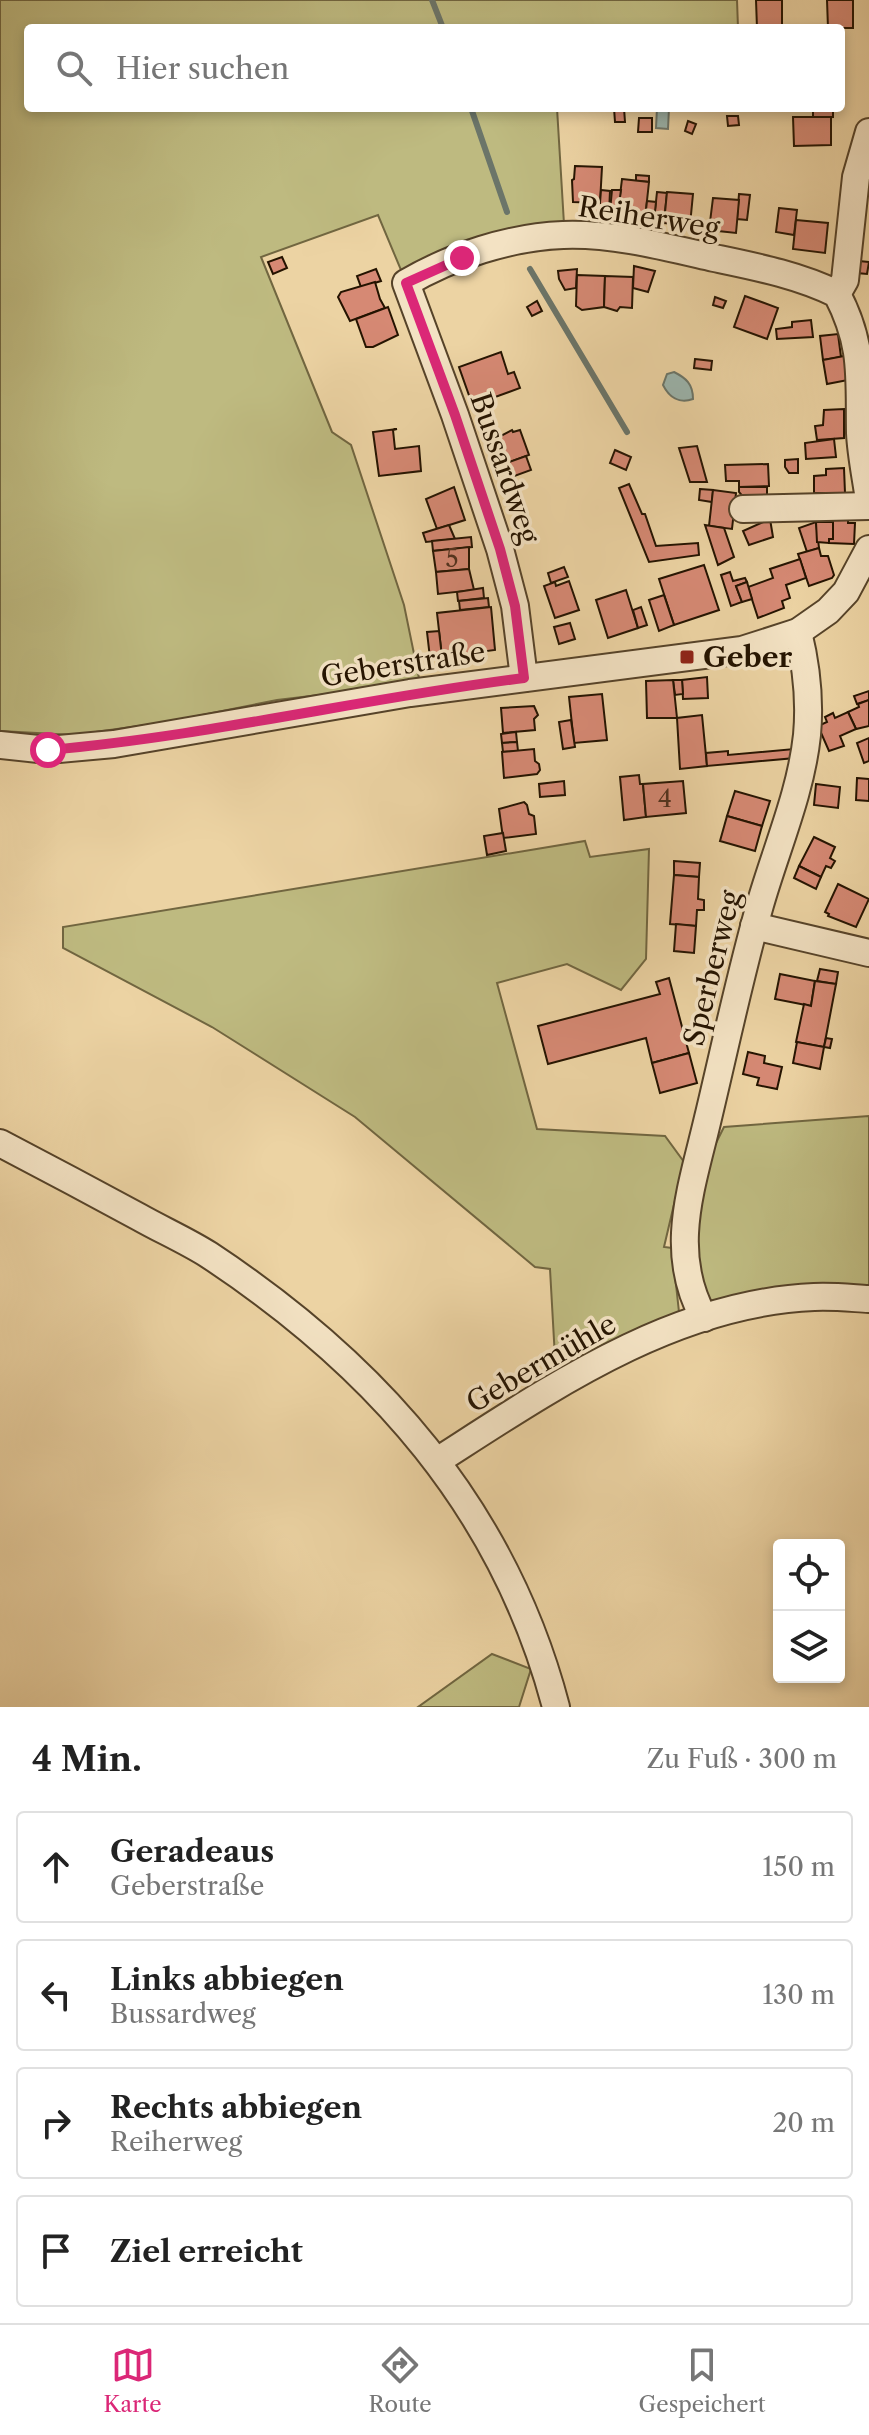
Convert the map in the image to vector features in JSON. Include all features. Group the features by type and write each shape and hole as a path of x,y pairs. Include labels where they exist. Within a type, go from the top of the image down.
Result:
{"street":[{"path":"743,509 869,503 860,436 859,351 849,316 837,294 845,280 856,177 869,132"},
{"name":"Reiherweg","path":"406,283 482,251 523,240 566,235 611,238 783,273 837,294"},
{"name":"Bussardweg","path":"406,283 500,549 515,606 524,678"},
{"name":"Geberstraße","path":"0,745 48,750 114,744 410,693 742,650 798,632 858,593 869,549"},
{"name":"Sperberweg","path":"704,1318 695,1302 683,1253 689,1200 754,926 794,794 807,734 805,661 798,632"},
{"path":"754,926 869,953"},
{"path":"0,1143 206,1253 295,1315 368,1381 437,1461 485,1534 528,1619 556,1707"},
{"name":"Gebermühle","path":"437,1461 557,1385 617,1352 704,1318 762,1304 813,1297 869,1299"}],"shaded area":[{"path":"0,0 737,0 738,24 24,24 24,112 557,112 564,224 406,282 378,215 261,257 332,432 351,445 404,605 420,683 277,700 167,722 74,735 0,731"},
{"path":"585,841 590,857 649,849 646,959 621,990 567,964 497,983 537,1129 665,1136 684,1162 664,1247 672,1248 679,1312 568,1369 555,1358 550,1269 535,1267 355,1117 212,1027 63,948 63,927"},
{"path":"869,1116 869,1289 722,1304 705,1298 694,1273 694,1199 707,1161 724,1127"},
{"path":"492,1654 531,1669 519,1707 418,1707"}],"water":[{"path":"657,112 669,112 668,129 656,128"},
{"path":"674,372 688,382 693,399 679,400 665,389 663,385 667,374"}],"building":[{"path":"756,0 782,0 782,24 757,24"},
{"path":"827,0 853,0 853,28 845,28 845,24 828,24"},
{"path":"614,112 624,112 625,122 615,122"},
{"path":"813,112 833,112 833,117 813,118"},
{"path":"727,116 738,116 739,125 728,126"},
{"path":"793,117 831,117 831,145 794,146"},
{"path":"639,118 652,118 652,132 638,132"},
{"path":"688,121 696,124 692,134 685,131"},
{"path":"575,166 602,167 600,203 573,202"},
{"path":"636,175 649,176 649,182 636,181"},
{"path":"622,179 649,182 645,219 634,218 635,213 618,212"},
{"path":"601,190 610,191 609,213 593,212 594,203 600,203"},
{"path":"612,190 621,190 618,212 610,211"},
{"path":"657,192 667,193 664,221 654,220"},
{"path":"667,192 693,194 690,225 664,223"},
{"path":"739,194 750,195 747,220 737,219"},
{"path":"713,198 739,200 736,233 709,230"},
{"path":"647,201 656,202 654,220 645,219"},
{"path":"779,208 797,210 794,235 776,232"},
{"path":"796,220 828,223 825,253 793,249"},
{"path":"282,257 287,268 273,274 268,262"},
{"path":"859,261 869,262 867,274 857,273"},
{"path":"634,266 655,271 648,292 633,288"},
{"path":"376,269 381,281 361,287 357,276"},
{"path":"577,269 576,288 565,290 558,271"},
{"path":"577,275 605,276 604,307 582,310 576,306"},
{"path":"605,276 633,277 632,308 620,307 617,311 604,307"},
{"path":"375,282 385,308 350,321 338,297 341,292"},
{"path":"745,296 778,308 767,339 734,327"},
{"path":"715,297 726,301 723,308 713,305"},
{"path":"537,301 542,311 532,316 527,307"},
{"path":"388,307 398,335 373,347 366,347 356,319"},
{"path":"811,320 813,337 777,339 776,329 792,327 792,322"},
{"path":"838,334 841,357 823,360 820,336"},
{"path":"501,352 508,374 514,372 520,388 487,400 486,396 471,401 459,367"},
{"path":"844,356 848,380 827,384 823,360"},
{"path":"695,359 712,361 711,370 694,368"},
{"path":"844,409 844,438 817,440 815,426 823,425 824,410"},
{"path":"397,429 393,430 395,449 419,446 421,471 379,476 373,432"},
{"path":"512,430 520,430 529,455 504,464 495,439"},
{"path":"834,439 836,457 806,459 805,443"},
{"path":"697,446 707,482 690,482 679,448"},
{"path":"615,450 631,457 626,470 610,463"},
{"path":"526,456 531,470 509,478 504,464"},
{"path":"798,459 798,473 789,473 785,460"},
{"path":"768,464 769,486 739,487 739,481 726,481 725,465"},
{"path":"844,468 845,493 814,493 814,476 826,475 826,469"},
{"path":"629,484 642,514 645,514 656,546 698,543 699,555 649,562 619,488"},
{"path":"454,487 465,520 437,529 426,499"},
{"path":"739,487 767,487 767,497 744,498"},
{"path":"700,489 713,490 712,502 699,500"},
{"path":"713,490 736,493 732,529 709,526"},
{"path":"833,518 855,523 854,544 829,543 829,539 833,539"},
{"path":"770,519 773,537 749,545 743,531"},
{"path":"816,522 819,548 807,552 799,528"},
{"path":"816,522 833,522 833,539 829,539 829,543 817,542"},
{"path":"449,525 455,539 426,542 423,533"},
{"path":"705,525 724,528 734,557 718,565"},
{"path":"471,537 472,547 433,551 432,541"},
{"path":"469,547 469,569 436,572 433,551"},
{"path":"819,548 821,556 828,556 834,575 809,586 798,554"},
{"path":"800,559 806,578 786,585 790,598 782,601 784,608 758,618 748,587 773,578 770,569"},
{"path":"704,565 719,610 674,625 659,579"},
{"path":"564,567 568,577 551,583 548,573"},
{"path":"469,569 474,590 438,594 436,572"},
{"path":"730,572 733,581 745,578 747,582 736,586 742,602 731,606 721,575"},
{"path":"569,581 579,610 555,618 544,586"},
{"path":"747,582 752,599 742,602 736,586"},
{"path":"483,588 484,598 458,601 457,592"},
{"path":"626,590 638,628 608,638 596,600"},
{"path":"664,595 674,625 659,631 649,600"},
{"path":"488,598 489,607 460,610 459,601"},
{"path":"491,607 495,650 442,657 437,613"},
{"path":"641,607 647,625 638,628 633,610"},
{"path":"570,623 575,639 559,644 554,627"},
{"path":"439,631 442,657 430,658 427,632"},
{"path":"707,677 708,698 683,699 682,680"},
{"path":"673,680 682,680 683,694 675,695"},
{"path":"673,680 677,718 647,718 646,681"},
{"path":"869,691 869,700 857,704 854,696"},
{"path":"602,694 607,740 574,743 569,697"},
{"path":"869,700 869,726 856,729 848,712"},
{"path":"534,706 538,715 534,719 535,730 503,733 501,708"},
{"path":"848,712 856,729 840,736 844,746 829,751 818,726 827,722 825,717 833,713 835,718"},
{"path":"702,715 707,766 680,769 677,718"},
{"path":"571,720 575,747 563,749 559,722"},
{"path":"516,732 517,742 502,743 501,734"},
{"path":"869,738 869,761 864,763 857,743"},
{"path":"517,742 518,751 503,752 502,743"},
{"path":"534,749 540,770 537,774 504,778 502,752"},
{"path":"794,749 795,758 707,766 706,753 728,751 728,755"},
{"path":"639,775 640,784 643,784 646,817 624,820 620,777"},
{"path":"857,778 869,779 869,801 856,800"},
{"path":"564,781 565,795 540,797 539,784"},
{"path":"683,781 686,813 646,817 643,784"},
{"path":"816,784 840,787 838,808 814,805"},
{"path":"735,791 770,801 762,826 727,816"},
{"path":"524,802 529,814 534,816 536,834 503,838 499,809"},
{"path":"727,816 762,826 755,851 720,841"},
{"path":"503,833 506,851 487,855 484,836"},
{"path":"814,837 835,847 830,858 835,861 831,868 826,866 821,877 799,866"},
{"path":"674,861 700,863 699,877 674,875"},
{"path":"799,866 821,877 816,889 794,878"},
{"path":"674,875 699,877 698,899 704,900 704,910 697,910 696,926 670,924"},
{"path":"838,884 869,899 856,927 825,912"},
{"path":"676,924 696,926 694,953 674,951"},
{"path":"820,969 838,972 836,984 817,981"},
{"path":"780,974 815,981 811,1006 775,999"},
{"path":"669,978 689,1053 652,1063 646,1038 548,1064 538,1026 660,994 656,982"},
{"path":"815,981 836,984 824,1047 796,1042 804,1004 811,1006"},
{"path":"826,1038 832,1039 830,1048 824,1047"},
{"path":"797,1042 824,1047 820,1069 793,1063"},
{"path":"748,1052 765,1056 764,1063 782,1067 777,1089 757,1085 759,1078 743,1074"},
{"path":"689,1053 697,1083 660,1093 652,1063"}],"waterway":[{"path":"432,0 441,24"},
{"path":"472,112 507,212"},
{"path":"530,269 627,432"}],"place":[{"name":"Geber","path":"687,657"}],"route":[{"path":"48,750 114,744 410,693 524,678 515,606 500,549 406,283 462,258"}]}
